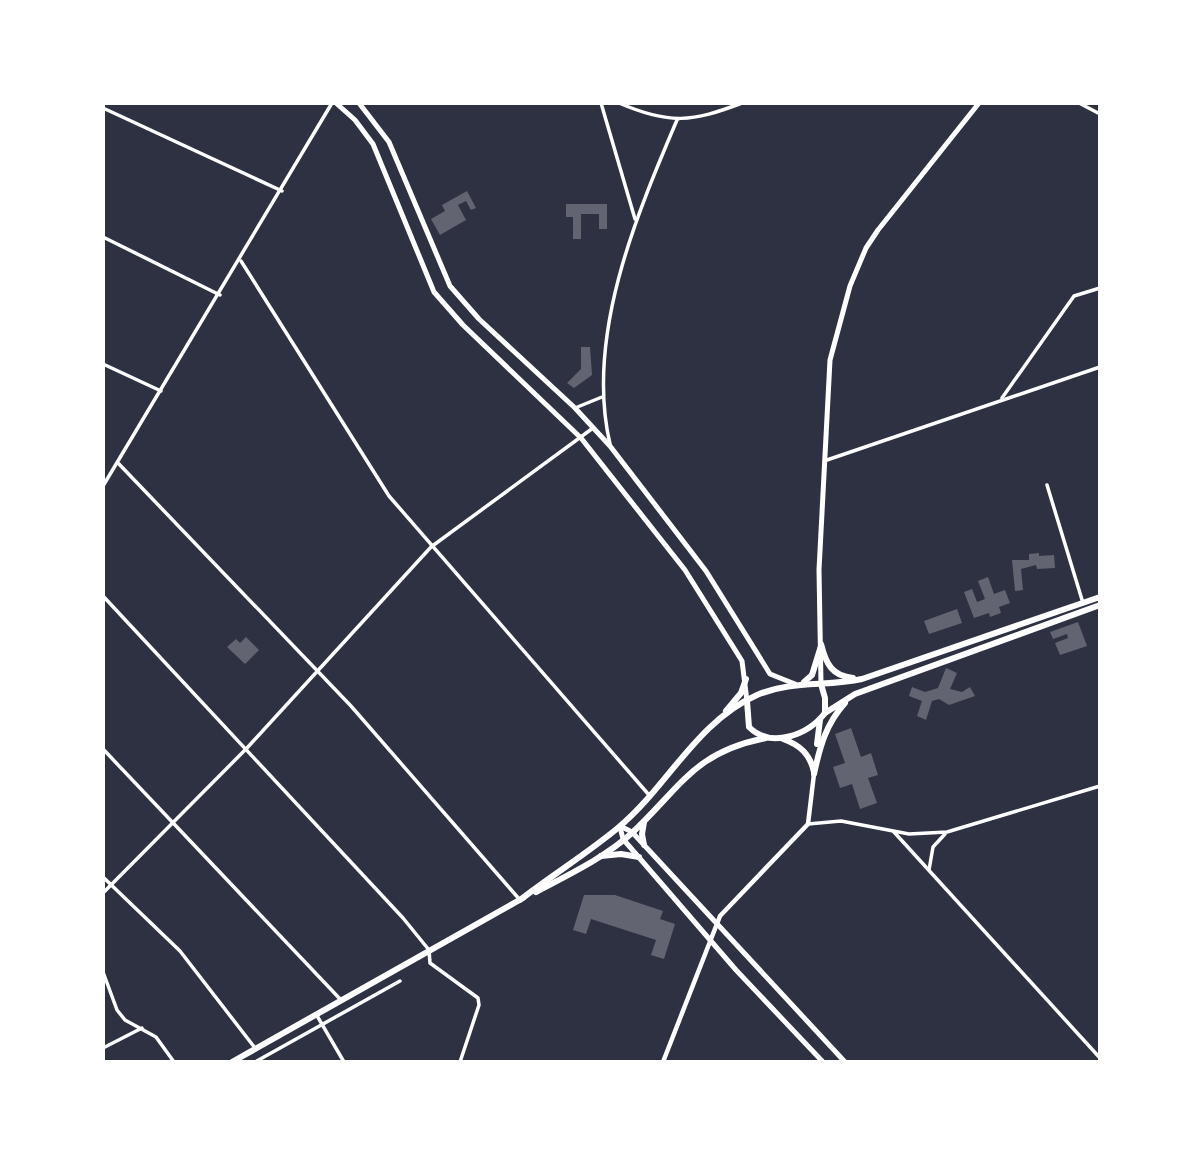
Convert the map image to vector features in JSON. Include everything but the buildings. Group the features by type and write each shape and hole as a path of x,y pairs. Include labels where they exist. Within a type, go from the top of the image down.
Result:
{"main road":[{"path":"334,103 366,131 435,292 463,325 581,438 704,598 742,661 749,727 766,738"},
{"path":"359,103 389,142 450,286 474,314 575,408 610,446 706,571 770,674 798,683 821,684 862,679 1100,597"},
{"path":"825,713 821,684 819,570 832,344 864,252 878,230 979,103"},
{"path":"463,325 474,314"},
{"path":"562,420 575,408"},
{"path":"597,457 610,446"},
{"path":"232,1062 599,856 632,832 681,780 712,756 736,745 801,732 855,694 1100,605"},
{"path":"717,719 747,701 813,675 821,645"},
{"path":"821,645 827,663 835,673 862,679"},
{"path":"520,900 620,826 741,693 746,679"},
{"path":"814,774 822,738 830,723 855,694"},
{"path":"814,774 820,720"},
{"path":"781,738 801,748 811,759 814,774"},
{"path":"644,845 642,834 646,817"},
{"path":"620,826 632,832 845,1062"},
{"path":"620,826 623,839 709,940 823,1062"},
{"path":"599,856 621,854 639,857"}],"street":[{"path":"103,486 334,103"},
{"path":"601,103 636,220"},
{"path":"619,103 637,111 677,120 701,118 742,103"},
{"path":"1079,103 1100,114"},
{"path":"103,108 282,191"},
{"path":"610,446 602,397 608,333 636,220 677,120"},
{"path":"103,237 220,295"},
{"path":"241,261 389,496 649,795"},
{"path":"1001,400 1074,296 1100,288"},
{"path":"103,364 161,391"},
{"path":"827,460 1100,367"},
{"path":"575,408 602,397"},
{"path":"103,893 247,748 431,547 593,428"},
{"path":"118,463 318,671 520,900"},
{"path":"1047,485 1083,603"},
{"path":"103,596 247,748 429,950 430,962 478,998 479,1005 460,1062"},
{"path":"103,749 341,1000"},
{"path":"663,1062 716,923 727,907 808,824 814,774"},
{"path":"808,824 844,821 894,832 947,832 1100,786"},
{"path":"894,832 1100,1058"},
{"path":"929,871 933,847 947,832"},
{"path":"103,877 180,951 256,1049"},
{"path":"103,972 117,1010 125,1020 156,1037 174,1062"},
{"path":"255,1062 400,981"},
{"path":"316,1014 344,1062"},
{"path":"103,1048 143,1028"}]}
